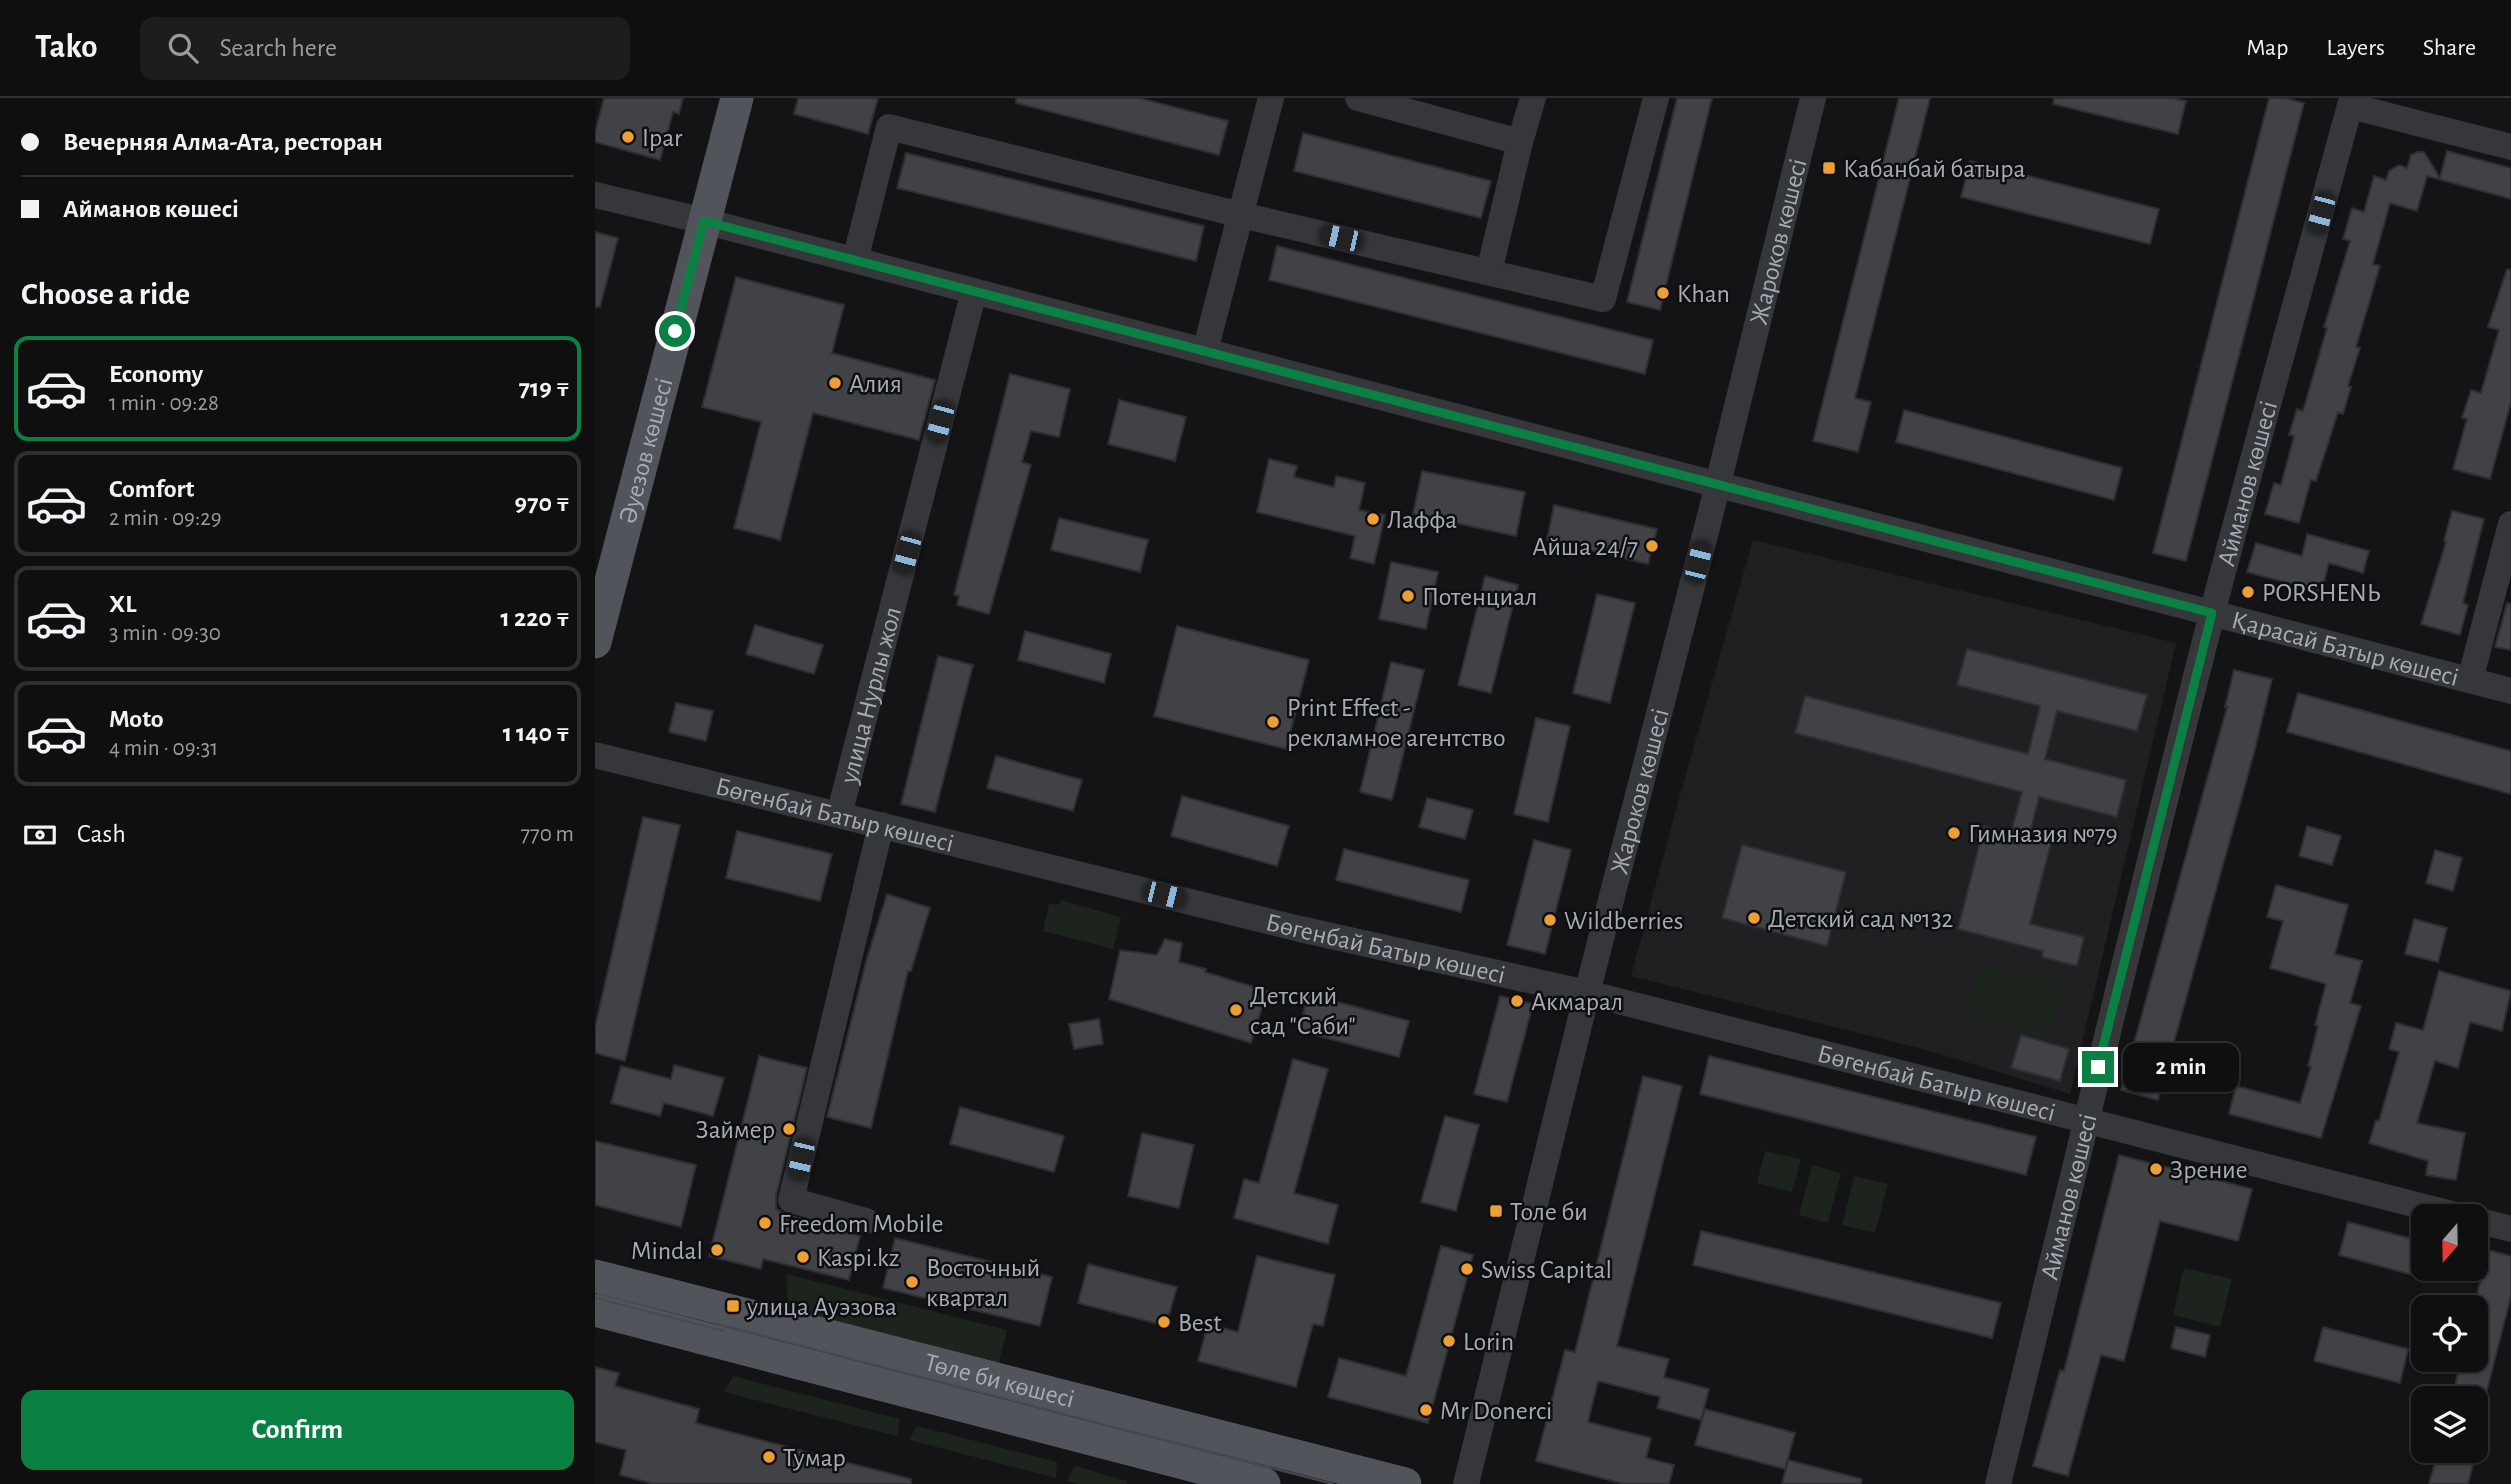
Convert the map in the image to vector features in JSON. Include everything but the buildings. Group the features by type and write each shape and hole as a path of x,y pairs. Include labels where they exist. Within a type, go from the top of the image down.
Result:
{"main road":[{"name":"Әуезов көшесі","path":"595,642 737,98"},
{"name":"Төле би көшесі","path":"595,1276 1405,1484"},
{"name":"Төле би көшесі","path":"595,1310 1264,1484"}],"street":[{"path":"1205,351 1271,98"},
{"path":"1358,98 1520,142"},
{"path":"1489,272 1533,98"},
{"path":"855,260 888,127 1241,215 1604,299 1655,98"},
{"name":"Жароков көшесі","path":"1466,1484 1813,98"},
{"path":"2351,102 2511,147"},
{"name":"Айманов көшесі","path":"1999,1484 2085,1120 2212,613 2351,102"},
{"name":"Қарасай Батыр көшесі","path":"595,195 855,260 2511,691"},
{"name":"улица Нурлы жол","path":"838,815 974,291"},
{"path":"2470,680 2511,524"},
{"name":"Бөгенбай Батыр көшесі","path":"595,755 1300,929 1587,993 2413,1204"},
{"path":"866,1221 791,1200 881,825"},
{"path":"2489,1223 2511,1229"}],"shaded area":[{"name":"Гимназия №79","path":"1753,540 2176,643 2070,1094 1930,1051 1631,976"},
{"path":"1061,900 1121,917 1113,949 1043,931 1049,904 1059,905"},
{"path":"1981,966 2063,986 2051,1038 1968,1018"},
{"path":"1765,1151 1801,1159 1792,1192 1757,1183"},
{"path":"1812,1165 1841,1173 1828,1223 1799,1215"},
{"path":"1854,1176 1888,1184 1875,1233 1842,1225"},
{"path":"2184,1268 2232,1279 2220,1327 2173,1315"},
{"path":"786,1274 1007,1330 998,1367 789,1315"},
{"path":"733,1376 900,1419 897,1436 724,1392"},
{"path":"917,1426 1057,1462 1056,1478 909,1440"},
{"path":"1075,1466 1127,1481 1127,1484 1079,1484 1067,1481"}],"tram line":[{"path":"595,1298 724,1331"},
{"path":"714,1323 1333,1484"}],"place":[{"name":"Ipar","path":"628,137"},
{"name":"Кабанбай батыра","path":"1829,168"},
{"name":"Khan","path":"1663,293"},
{"name":"Алия","path":"835,383"},
{"name":"Лаффа","path":"1373,519"},
{"name":"Айша 24/7","path":"1652,546"},
{"name":"PORSHENЬ","path":"2248,592"},
{"name":"Потенциал","path":"1408,596"},
{"name":"Print Effect - рекламное агентство","path":"1273,722"},
{"name":"Гимназия №79","path":"1954,833"},
{"name":"Детский сад №132","path":"1754,918"},
{"name":"Wildberries","path":"1550,920"},
{"name":"Акмарал","path":"1517,1001"},
{"name":"Детский сад \"Саби\"","path":"1236,1010"},
{"name":"Займер","path":"789,1129"},
{"name":"Зрение","path":"2156,1169"},
{"name":"Толе би","path":"1496,1211"},
{"name":"Freedom Mobile","path":"765,1223"},
{"name":"Mindal","path":"717,1250"},
{"name":"Kaspi.kz","path":"803,1257"},
{"name":"Swiss Capital","path":"1467,1269"},
{"name":"Восточный квартал","path":"912,1282"},
{"name":"улица Ауэзова","path":"733,1306"},
{"name":"Best","path":"1164,1322"},
{"name":"Lorin","path":"1449,1341"},
{"name":"Mr Donerci","path":"1426,1410"},
{"name":"Тумар","path":"769,1457"}],"route":[{"path":"675,331 704,221 2212,613 2098,1067"}]}
